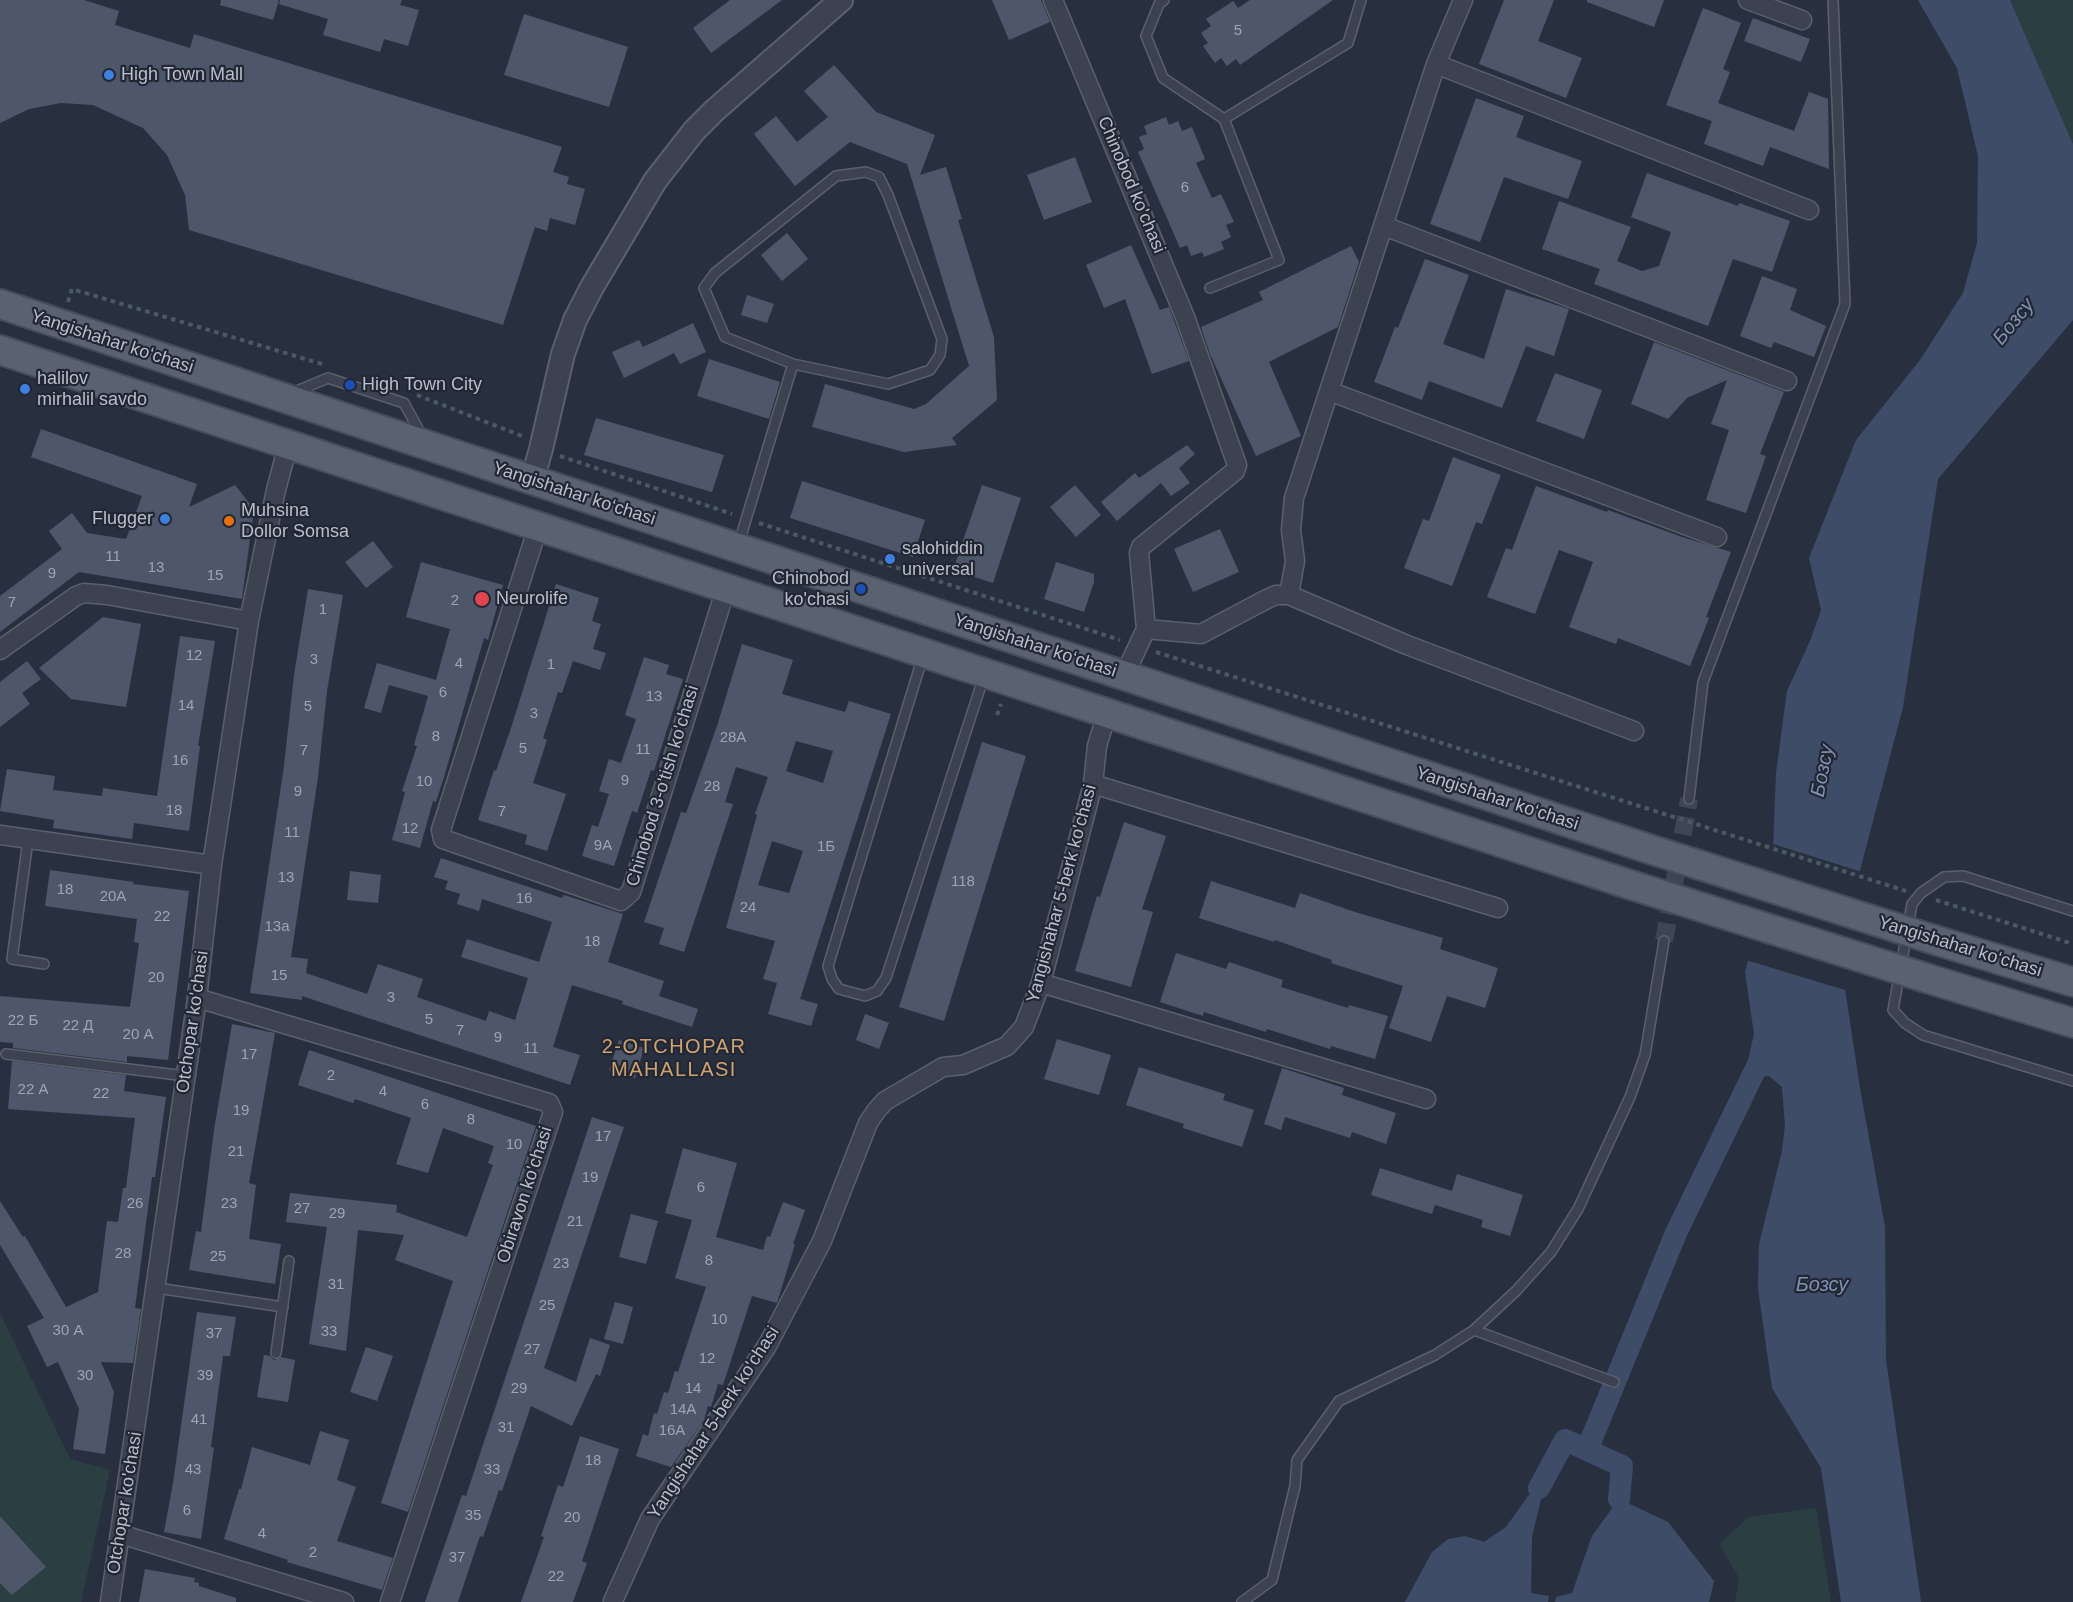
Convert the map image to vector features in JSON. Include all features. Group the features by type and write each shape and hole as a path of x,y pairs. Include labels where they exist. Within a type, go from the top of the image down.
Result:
{"main road":[{"name":"Yangishahar ko‘chasi","path":"1,308 532,480 1643,847 2073,982"},
{"path":"0,350 1631,885 2073,1023"},
{"path":"629,556 641,516"},
{"path":"829,622 841,582"}],"street":[{"path":"532,480 563,354 575,320 591,287 655,181 694,131 715,110 842,0"},
{"name":"Chinobod ko'chasi","path":"1053,0 1185,317 1237,465 1235,471 1142,547 1139,553 1146,629"},
{"path":"1289,594 1295,561 1291,530 1294,498 1436,64 1463,0"},
{"path":"1749,0 1802,20"},
{"path":"1436,64 1809,210"},
{"path":"1384,226 1787,381"},
{"path":"1329,391 1717,537"},
{"name":"Otchopar ko'chasi","path":"110,1602 157,1288 197,998 212,865 249,621 276,490 288,445"},
{"name":"Chinobod 3-o'tish ko'chasi","path":"538,527 441,830 443,838 621,901 631,892 726,588"},
{"path":"0,650 76,596 84,593 108,595 249,621"},
{"path":"1124,676 1146,629 1201,634 1276,595 1289,594 1407,645 1634,731"},
{"name":"Yangishahar 5-berk ko'chasi","path":"614,1601 650,1519 767,1346 822,1241 868,1123 876,1111 885,1101 943,1067 963,1065 1007,1046 1024,1027 1041,983 1093,784 1097,746 1107,714"},
{"path":"1093,784 1498,908"},
{"path":"0,835 212,865"},
{"path":"1041,983 1426,1099"},
{"name":"Obiravon ko'chasi","path":"197,998 549,1103 553,1112 390,1602"},
{"path":"120,1534 344,1602"}],"lane":[{"path":"1164,0 1159,4 1146,36 1163,78 1224,119 1279,260 1210,288"},
{"path":"1224,119 1348,43 1361,0"},
{"path":"1689,799 1703,682 1845,304 1833,0"},
{"path":"866,172 879,177 888,195 942,339 940,355 930,370 888,384 793,364 725,338 704,288 715,273 836,176 866,172"},
{"path":"737,548 793,364"},
{"path":"924,653 828,966 838,989 865,996 877,992 886,978 984,673"},
{"path":"28,840 12,959 44,964"},
{"path":"2073,910 1964,876 1944,877 1922,893 1912,904 1893,1010 1905,1023 1923,1035 2073,1081"},
{"path":"1242,1602 1272,1580 1295,1486 1297,1460 1339,1401 1435,1355 1474,1330 1516,1291 1551,1252 1578,1209 1630,1097 1645,1055 1664,941"},
{"path":"6,1054 186,1076"},
{"path":"276,1353 289,1261"},
{"path":"157,1288 283,1307"},
{"path":"1474,1330 1614,1382"}],"path":[{"path":"67,304 72,289 327,366"},
{"path":"410,393 522,436 541,450 747,519 1137,646 1913,893"},
{"path":"1936,900 2073,944"}],"green space":[{"path":"2010,0 2073,0 2073,144"},
{"path":"0,1313 70,1459 110,1470 81,1602 0,1602"},
{"path":"1816,1508 1831,1602 1735,1602 1739,1578 1719,1544 1749,1517"}],"water":[{"name":"Бозсу","path":"1918,0 2010,0 2073,144 2073,320 1938,479 1903,707 1839,950 1860,1088 1885,1227 1886,1360 1921,1602 1841,1602 1821,1468 1772,1388 1758,1288 1759,1244 1782,1151 1785,1125 1782,1087 1769,1076 1744,1078 1754,1034 1745,972 1772,875 1776,773 1787,691 1810,641 1821,610 1809,558 1856,440 1920,360 1963,293 1977,243 1978,156 1957,68"},
{"path":"1539,1488 1542,1495 1532,1537 1531,1593 1549,1596 1548,1602 1405,1602 1432,1552 1448,1539 1465,1536 1484,1542 1506,1527 1528,1496"},
{"path":"1619,1499 1668,1522 1714,1581 1709,1602 1555,1602 1556,1597 1572,1593 1592,1536"}],"pier":[{"path":"1770,843 1862,872 1842,950 1848,991 1746,960 1769,875"}],"building":[{"path":"0,0 84,0 119,11 115,25 190,48 194,34 562,147 553,172 569,177 567,184 585,189 575,225 550,218 547,231 535,227 503,325 189,230 185,195 167,155 143,128 93,105 61,103 29,109 0,123"},
{"path":"221,0 279,0 273,20 220,5"},
{"path":"280,0 402,0 400,5 419,10 408,46 384,39 380,52 323,35 328,19 279,4"},
{"path":"730,0 782,0 711,53 693,28"},
{"path":"992,0 1041,0 1050,22 1009,40"},
{"path":"1250,0 1333,0 1240,65 1236,59 1227,66 1221,58 1215,63 1203,46 1208,43 1201,33 1211,26 1206,19 1233,1 1238,8"},
{"path":"1504,0 1554,0 1538,41 1582,58 1566,98 1479,64"},
{"path":"1587,0 1664,0 1654,27 1587,2"},
{"path":"1703,8 1741,23 1723,69 1730,72 1718,103 1794,131 1809,92 1828,99 1829,169 1770,147 1763,166 1704,144 1712,121 1666,105"},
{"path":"524,14 628,47 609,107 504,75"},
{"path":"1753,18 1810,39 1801,62 1744,41"},
{"path":"834,65 876,112 935,135 920,175 946,167 962,219 958,220 994,337 997,400 952,438 957,445 904,452 812,427 825,384 914,409 926,404 969,366 907,164 850,142 795,186 754,134 776,116 797,142 828,117 804,91"},
{"path":"1476,98 1524,116 1516,137 1582,161 1568,199 1504,177 1480,242 1430,224"},
{"path":"1166,117 1169,125 1178,121 1182,131 1192,127 1205,159 1196,163 1212,198 1221,194 1234,222 1226,225 1231,237 1221,242 1224,249 1204,257 1202,252 1191,256 1187,245 1180,248 1138,152 1144,149 1139,137 1147,134 1144,126"},
{"path":"1075,157 1092,202 1044,220 1027,175"},
{"path":"1647,173 1738,206 1739,203 1790,221 1772,272 1733,259 1708,326 1594,284 1600,269 1542,249 1559,201 1631,227 1617,261 1642,271 1659,266 1671,232 1631,217"},
{"path":"787,233 808,259 782,281 761,255"},
{"path":"1131,245 1160,310 1169,307 1189,361 1152,374 1125,299 1104,308 1086,265"},
{"path":"1351,246 1359,262 1338,327 1269,362 1301,436 1256,456 1210,354 1201,327 1263,300 1259,292"},
{"path":"1425,259 1469,275 1443,344 1484,359 1506,289 1569,309 1554,356 1526,346 1502,408 1429,381 1422,400 1374,382"},
{"path":"1762,276 1797,289 1790,310 1826,326 1814,357 1774,342 1771,348 1740,336"},
{"path":"747,295 774,304 767,323 741,315"},
{"path":"693,323 706,352 680,364 674,353 624,378 612,352 639,340 643,347"},
{"path":"1654,342 1784,392 1760,454 1766,456 1746,513 1706,500 1729,430 1711,424 1727,380 1687,398 1668,419 1631,404"},
{"path":"709,359 780,382 769,419 697,396"},
{"path":"1555,373 1602,390 1584,439 1536,421"},
{"path":"596,418 724,455 712,492 584,455"},
{"path":"41,429 197,484 189,507 235,485 254,509 242,599 79,572 0,632 0,596 62,549 49,531 72,513 87,533 126,539 142,496 31,457"},
{"path":"1187,445 1195,454 1179,468 1190,483 1171,496 1161,483 1117,521 1101,502 1135,473 1139,478"},
{"path":"1453,457 1501,475 1482,524 1476,522 1452,586 1404,568 1423,519 1429,521"},
{"path":"802,481 925,520 913,557 790,518"},
{"path":"982,485 1021,498 993,583 953,570"},
{"path":"1075,485 1101,515 1076,537 1050,507"},
{"path":"1536,486 1607,512 1608,510 1731,552 1690,666 1618,638 1616,644 1569,627 1593,562 1559,550 1535,614 1487,597 1506,548 1512,550"},
{"path":"1220,529 1239,572 1193,592 1174,549"},
{"path":"373,541 393,567 366,588 345,562"},
{"path":"421,562 503,585 488,640 484,638 444,777 436,802 433,801 420,848 392,840 405,792 402,791 417,746 414,745 428,696 389,685 381,713 364,708 377,663 436,680 450,629 406,617"},
{"path":"1056,562 1094,574 1094,582 1084,612 1044,599"},
{"path":"556,584 599,598 592,621 601,624 593,649 606,653 600,670 573,661 562,693 558,692 543,738 547,740 533,783 566,794 547,851 525,844 527,835 478,820 494,770 496,771 511,728"},
{"path":"308,589 343,595 327,691 318,777 291,957 308,959 306,973 367,994 378,964 423,979 417,997 486,1021 489,1011 515,1020 528,978 461,957 467,939 539,962 552,922 482,899 479,911 457,904 460,894 445,889 448,881 434,877 441,858 562,898 564,895 623,914 608,962 664,981 659,996 698,1009 692,1027 572,985 553,1047 580,1055 570,1085 302,996 302,1000 250,993"},
{"path":"103,617 141,624 126,707 71,699 39,668"},
{"path":"180,636 215,641 198,746 200,746 189,831 134,823 132,839 53,828 54,820 0,811 7,769 55,776 53,790 102,796 103,788 157,796"},
{"path":"742,644 793,660 782,694 845,712 849,701 891,714 800,999 818,1004 811,1026 768,1014 777,983 763,979 775,941 726,928 757,815 755,814 768,777 736,767 725,802 733,804 684,952 659,944 664,928 644,922 681,812 686,813 717,726","holes":["796,741 833,751 823,783 786,771","772,841 803,851 789,893 758,885"]},
{"path":"644,657 669,665 666,674 683,679 654,771 651,770 637,813 632,811 614,866 582,856 592,825 598,827 609,794 599,791 609,759 621,763 636,719 625,715"},
{"path":"27,661 41,679 22,693 30,704 0,727 0,682"},
{"path":"982,742 1026,756 944,1021 899,1007"},
{"path":"1124,822 1166,836 1142,909 1153,912 1131,987 1075,971 1097,896 1100,897"},
{"path":"50,870 189,891 168,1060 127,1056 127,1062 13,1048 13,1043 0,1042 0,996 130,1007 139,943 134,942 137,919 45,906"},
{"path":"350,871 381,875 378,903 347,900"},
{"path":"1211,881 1295,908 1300,893 1443,938 1440,949 1498,968 1485,1008 1447,996 1431,1042 1389,1028 1403,986 1331,963 1332,960 1275,940 1274,942 1199,918"},
{"path":"1176,953 1226,969 1229,962 1283,980 1281,987 1348,1008 1349,1005 1388,1016 1375,1059 1331,1046 1330,1049 1267,1029 1266,1032 1204,1012 1203,1016 1160,1002"},
{"path":"865,1014 889,1023 879,1049 856,1040"},
{"path":"232,1024 275,1033 249,1183 256,1185 249,1239 281,1244 275,1284 189,1270 196,1231 201,1232 214,1130"},
{"path":"1057,1039 1111,1055 1099,1095 1044,1079"},
{"path":"619,1040 644,1048 635,1078 609,1070"},
{"path":"309,1050 536,1126 408,1512 381,1503 453,1281 395,1260 404,1235 358,1230 346,1351 309,1344 327,1227 286,1222 290,1193 397,1205 396,1212 467,1237 493,1165 488,1163 494,1146 443,1128 428,1173 396,1164 411,1118 355,1099 353,1103 298,1085"},
{"path":"12,1061 126,1075 124,1091 166,1097 155,1177 152,1177 135,1308 141,1309 133,1363 101,1362 114,1392 105,1454 73,1449 79,1409 58,1362 47,1367 27,1326 44,1318 0,1245 0,1201 23,1237 25,1236 66,1307 98,1292 107,1221 118,1222 123,1188 126,1188 135,1118 8,1109"},
{"path":"1139,1067 1225,1094 1223,1100 1254,1110 1242,1147 1183,1128 1184,1124 1126,1105"},
{"path":"1282,1068 1344,1088 1342,1095 1396,1113 1386,1144 1352,1132 1350,1138 1285,1117 1281,1130 1264,1124"},
{"path":"592,1117 624,1127 544,1368 576,1382 590,1338 610,1345 600,1376 596,1374 572,1426 531,1406 502,1491 499,1490 483,1537 480,1536 458,1602 425,1602 462,1495 466,1496"},
{"path":"683,1148 737,1163 716,1237 763,1250 783,1202 805,1210 777,1303 752,1296 723,1385 718,1384 711,1407 708,1406 704,1420 671,1467 636,1456 643,1434 648,1436 654,1413 657,1414 664,1392 668,1393 675,1371 678,1372 706,1287 675,1278 692,1220 665,1213"},
{"path":"1380,1168 1452,1191 1457,1174 1523,1195 1510,1236 1481,1227 1483,1220 1435,1205 1432,1214 1371,1195"},
{"path":"631,1214 658,1221 646,1264 619,1257"},
{"path":"615,1302 633,1307 623,1344 604,1339"},
{"path":"197,1312 236,1317 230,1356 223,1356 211,1447 214,1448 201,1539 164,1532"},
{"path":"366,1347 393,1356 377,1401 350,1392"},
{"path":"264,1355 274,1360 281,1357 295,1360 288,1402 257,1397"},
{"path":"320,1431 349,1440 337,1480 356,1487 337,1541 393,1558 382,1590 287,1562 288,1560 224,1539 252,1447 310,1465"},
{"path":"580,1436 619,1449 582,1561 587,1563 573,1602 521,1602 544,1537 541,1536 558,1485 563,1487"},
{"path":"0,1516 46,1567 12,1595 0,1583"},
{"path":"145,1569 195,1578 194,1582 199,1583 199,1586 236,1598 236,1602 139,1602"}],"waterway":[{"path":"1539,1488 1565,1440 1587,1450 1676,1233 1764,1052"},
{"path":"1587,1450 1622,1466 1619,1499"}],"tunnel":[{"path":"1664,941 1689,799"}],"place":[{"name":"High Town Mall","path":"109,75"},
{"name":"High Town City","path":"350,385"},
{"name":"halilov mirhalil savdo","path":"25,389"},
{"name":"Flugger","path":"165,519"},
{"name":"Muhsina Dollor Somsa","path":"229,521"},
{"name":"salohiddin universal","path":"890,559"},
{"name":"Chinobod ko'chasi","path":"861,589"},
{"name":"Neurolife","path":"482,599"}],"district":[{"name":"2-OTCHOPAR MAHALLASI","path":"674,1058"}]}
